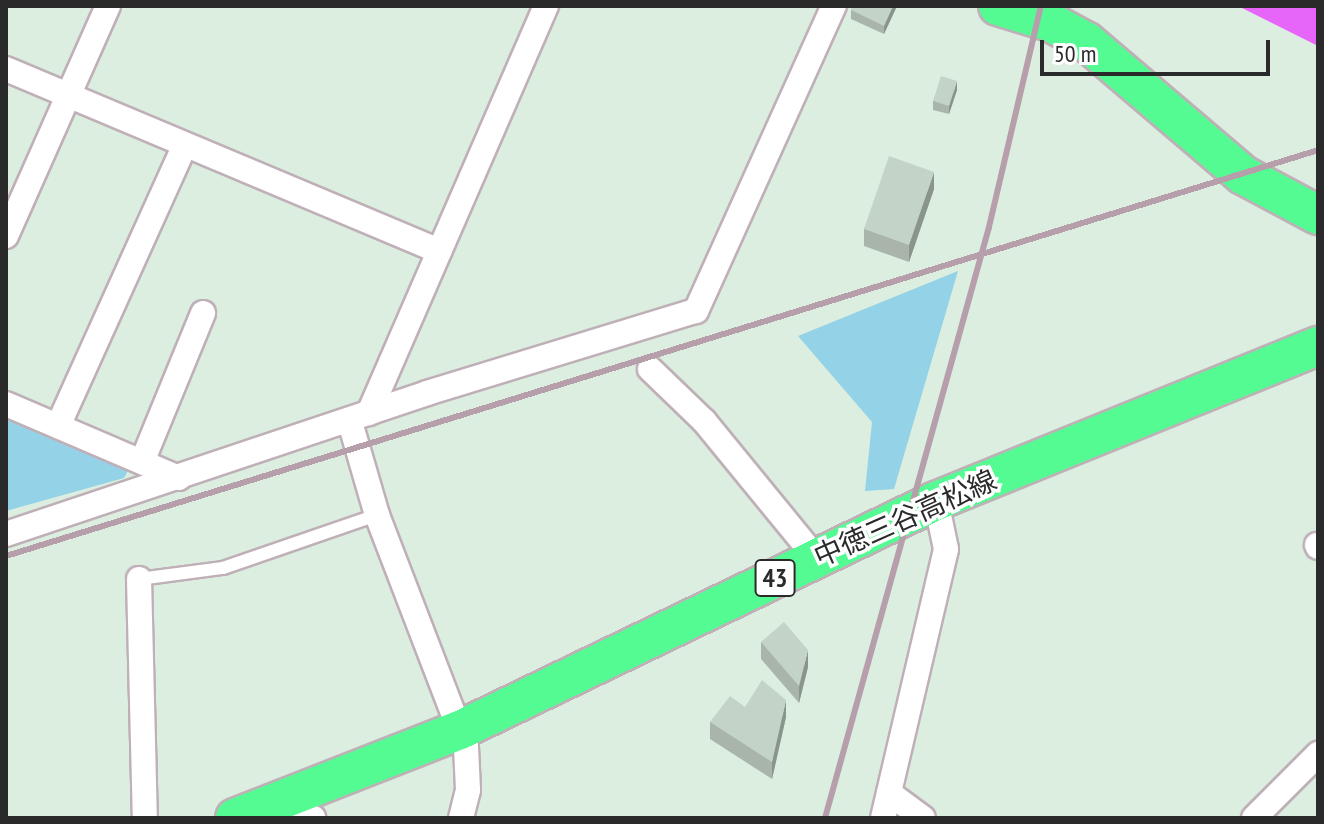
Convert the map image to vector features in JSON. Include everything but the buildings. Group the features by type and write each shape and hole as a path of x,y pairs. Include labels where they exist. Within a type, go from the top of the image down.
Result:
{"main road":[{"path":"998,6 1050,22 1087,42 1243,175 1318,215"},
{"name":"中徳三谷高松線","path":"235,818 296,811 936,501 1318,346"}],"street":[{"path":"6,236 108,6"},
{"path":"6,534 359,417 696,311 834,6"},
{"path":"461,818 469,764 460,730 377,515 359,417 439,251 540,8"},
{"path":"6,69 439,251"},
{"path":"58,426 185,145"},
{"path":"142,462 203,313"},
{"path":"650,369 704,421 816,558"},
{"path":"6,404 179,478"},
{"path":"883,818 946,549 936,501"},
{"path":"139,579 145,818"},
{"path":"1254,818 1318,754"},
{"path":"889,793 923,818"}],"lane":[{"path":"139,579 223,568 377,515"}],"shaded area":[{"path":"1238,6 1318,6 1318,46"},
{"path":"958,271 894,489 865,491 872,422 798,336"},
{"path":"6,416 129,469 124,478 6,511"}],"railway":[{"path":"825,818 989,227 1041,6"},
{"path":"6,556 1318,150"}]}
